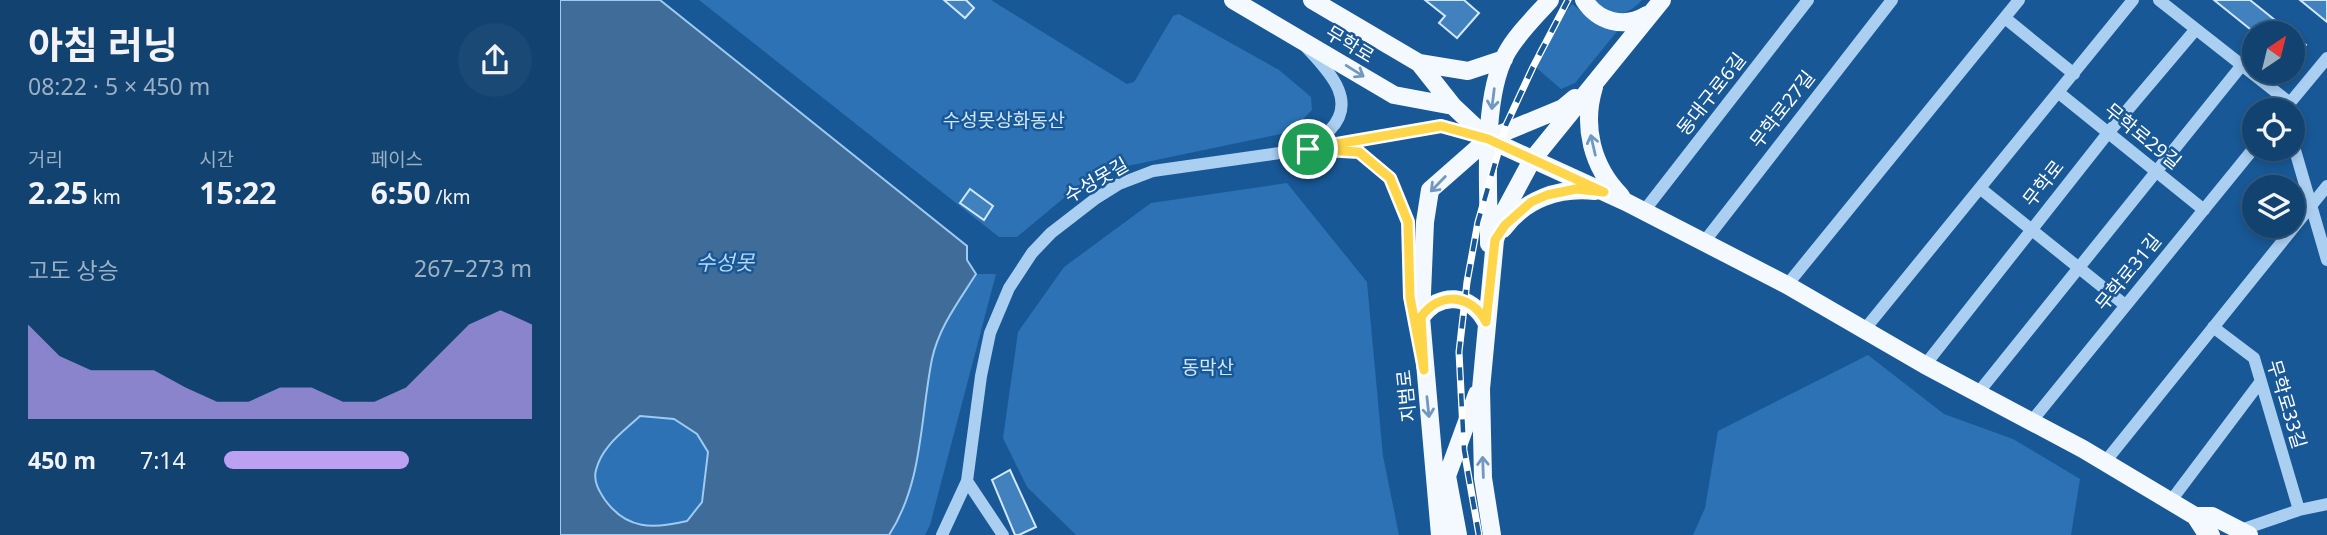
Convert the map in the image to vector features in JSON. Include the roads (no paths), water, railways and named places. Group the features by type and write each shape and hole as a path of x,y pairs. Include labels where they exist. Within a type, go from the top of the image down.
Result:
{"main road":[{"name":"무학로","path":"1233,0 1394,95 1453,106"},
{"name":"무학로","path":"1312,0 1419,63 1453,106 1488,139 1626,202 1787,285 1925,365 2105,462 2195,516 2204,530 2211,535"},
{"path":"1489,292 1488,139 1496,76 1507,52 1549,0"},
{"path":"1584,0 1593,12 1603,19 1621,23 1639,19 1659,4"},
{"path":"1492,535 1483,478 1482,381 1495,240 1504,212 1532,160 1659,4"},
{"path":"1419,63 1468,71 1504,59"},
{"path":"1596,80 1589,110 1591,140 1603,174 1626,202"},
{"name":"지범로","path":"1440,535 1421,317 1425,222 1430,190 1488,139 1563,108 1596,80"},
{"path":"1495,240 1517,213 1547,195 1576,189 1604,192"},
{"path":"1421,317 1435,303 1455,298 1474,306 1486,322"},
{"path":"1458,535 1447,476 1482,381"},
{"name":"무학로","path":"2195,516 2212,516 2245,532"}],"street":[{"name":"동대구로6길","path":"1643,211 1808,0"},
{"name":"무학로27길","path":"1703,242 1892,0"},
{"path":"1787,285 2019,0"},
{"path":"1865,329 2133,0"},
{"path":"1978,393 2242,65 2159,0"},
{"path":"2005,18 2074,74"},
{"name":"무학로","path":"1925,365 2108,133 2196,29"},
{"path":"1295,36 1333,77 1341,93 1340,110 1333,128 1308,149"},
{"path":"2294,98 2327,58"},
{"path":"2262,84 2277,98"},
{"name":"무학로29길","path":"2059,93 2204,209"},
{"name":"수성못길","path":"942,535 967,481 981,376 990,333 1009,288 1032,253 1051,233 1095,198 1119,184 1153,171 1308,149 1441,126 1488,139"},
{"path":"1308,149 1359,152 1390,178 1408,222 1410,297 1424,370"},
{"name":"무학로31길","path":"2031,422 2243,161"},
{"path":"2298,161 2327,260"},
{"path":"2105,462 2327,186"},
{"path":"1981,189 2126,305"},
{"name":"무학로33길","path":"2213,327 2254,358 2299,510"},
{"path":"2170,502 2261,381"},
{"path":"967,481 1003,535"},
{"path":"2245,532 2299,510 2327,504"}],"water":[{"name":"수성못","path":"560,0 660,0 967,246 967,260 976,274 950,315 935,347 914,472 900,515 889,535 560,535","holes":["640,416 674,419 697,434 708,452 702,502 687,521 652,526 632,522 613,510 597,486 595,478 599,461 614,440"]}],"railway":[{"path":"1479,535 1464,450 1459,352 1467,282 1478,222 1506,125 1568,0"}],"park label":[{"name":"수성못상화동산","path":"1004,120"},
{"name":"동막산","path":"1208,367"}]}
